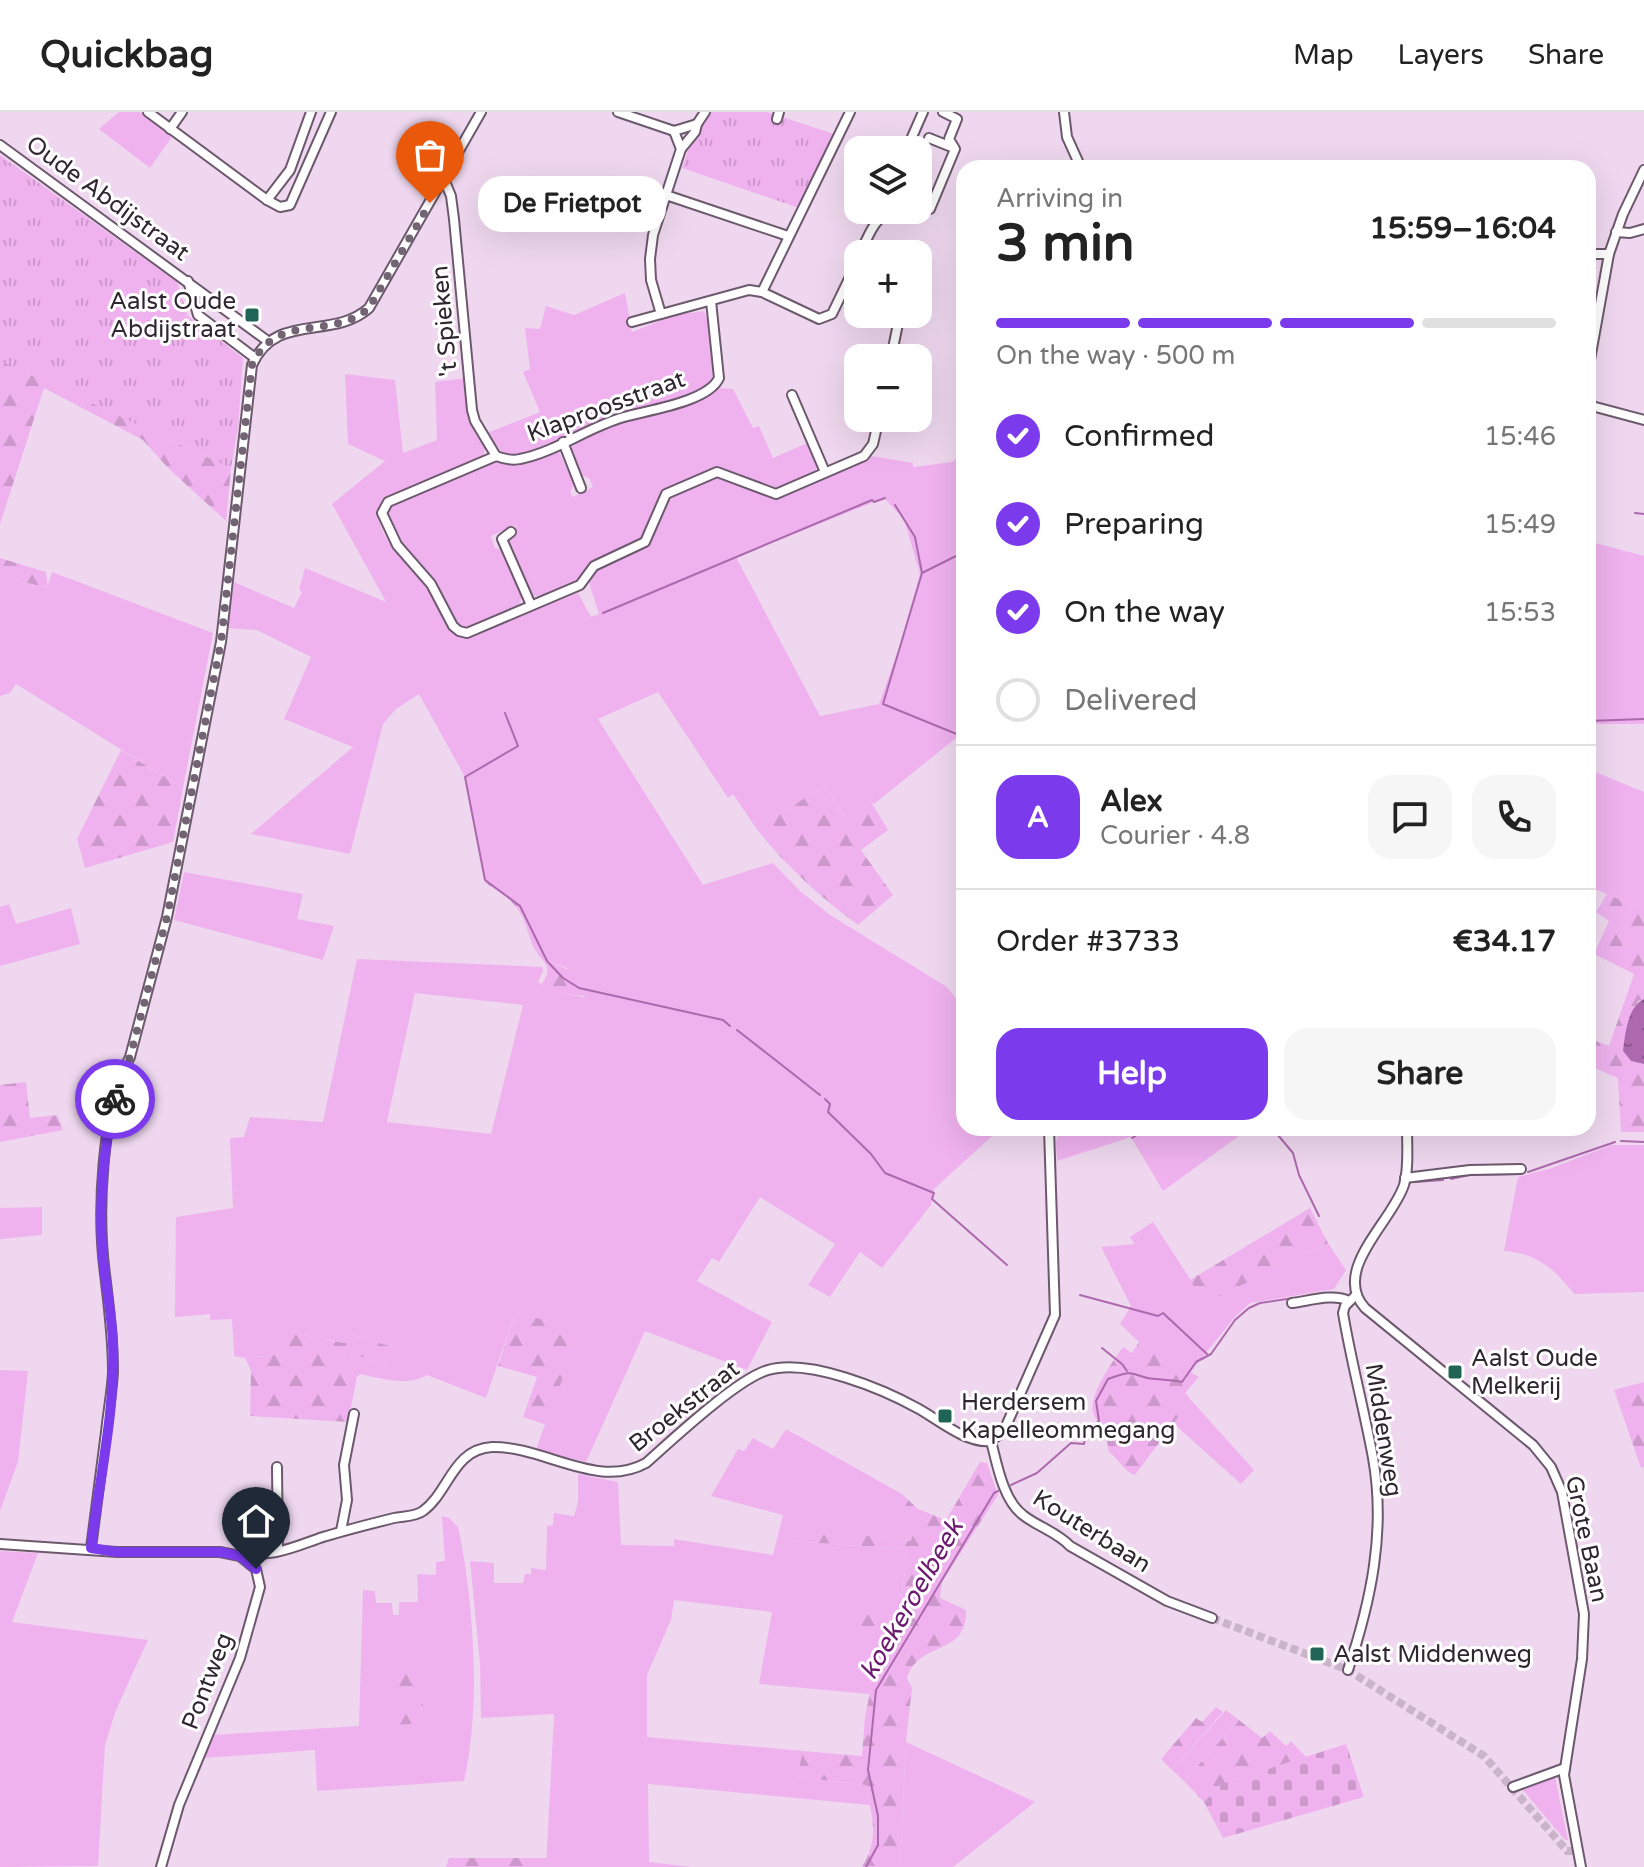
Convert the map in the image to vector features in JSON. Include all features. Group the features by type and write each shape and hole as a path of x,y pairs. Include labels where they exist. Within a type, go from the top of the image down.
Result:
{"street":[{"path":"148,112 280,207 290,205 331,112"},
{"path":"170,129 182,112"},
{"path":"267,200 290,170 311,112"},
{"path":"91,1548 113,1378 102,1197 106,1150 111,1118 147,994 180,850 221,642 255,358 269,342 292,330 343,323 369,308 481,112"},
{"path":"618,112 674,131 697,124"},
{"path":"661,314 651,280 653,235 681,149 695,132 705,112"},
{"path":"762,292 850,112"},
{"path":"912,136 923,112"},
{"path":"943,112 957,119 949,139 955,149"},
{"path":"1064,112 1067,137 1077,160"},
{"path":"674,131 681,149"},
{"path":"932,139 955,149"},
{"name":"Oude Abdijstraat","path":"0,145 269,342"},
{"path":"867,240 877,219 884,214 930,209 955,149"},
{"path":"1596,326 1609,254 1644,170"},
{"name":"'t Spieken","path":"444,179 451,196 454,219 472,410 475,421 496,456"},
{"path":"666,195 788,236"},
{"path":"1616,232 1630,233 1644,229"},
{"path":"1596,254 1609,254"},
{"path":"188,280 198,315 255,358"},
{"path":"632,322 749,290 762,292 819,319 832,314 844,296"},
{"name":"Klaproosstraat","path":"711,301 719,378 717,384 660,410 626,416 517,460 496,456 392,498 382,513 397,545 431,584 453,626 459,631 467,633 580,585 594,566 645,542 666,494 717,472 776,494 864,456 873,444 876,432"},
{"path":"792,395 825,472"},
{"path":"1596,407 1644,420"},
{"path":"563,442 581,488"},
{"path":"511,532 502,539 531,605"},
{"path":"991,1441 1006,1426 1055,1315 1049,1136"},
{"path":"1292,1303 1352,1298 1357,1268 1401,1191 1405,1178 1407,1136"},
{"path":"1405,1178 1470,1170 1521,1169"},
{"name":"Middenweg","path":"1348,1670 1370,1599 1378,1522 1373,1461 1343,1313 1352,1298"},
{"name":"Grote Baan","path":"1352,1298 1533,1445 1551,1467 1565,1507 1584,1614 1582,1659 1565,1768 1566,1793 1581,1867"},
{"name":"Broekstraat","path":"248,1561 257,1553 278,1551 341,1531 418,1514 433,1501 461,1461 475,1451 490,1447 607,1473 633,1470 646,1463 743,1383 765,1371 782,1367 798,1367 872,1388 898,1398 973,1439 991,1441"},
{"path":"341,1531 347,1500 344,1465 354,1414"},
{"name":"Kouterbaan","path":"991,1441 1010,1500 1023,1515 1064,1539 1070,1546 1167,1601 1212,1618"},
{"path":"277,1467 278,1551"},
{"path":"0,1544 117,1552 220,1552 248,1561"},
{"name":"Pontweg","path":"161,1867 179,1805 240,1658 256,1602 260,1587 256,1569 248,1561"},
{"path":"1513,1787 1565,1768"}],"green space":[{"path":"119,112 140,112 173,135 150,168 99,129"},
{"path":"711,112 767,112 834,134 799,208 682,168 688,150"},
{"path":"0,155 177,282 188,316 243,358 238,428 231,468 0,361"},
{"path":"0,206 171,440 231,468 226,521 168,468 143,440 44,388 0,524"},
{"path":"625,293 632,332 674,315 704,311 714,363 712,381 660,406 631,410 511,457 504,454 487,433 540,412 523,372 530,369 525,328 540,329 546,306 574,315"},
{"path":"345,374 395,380 403,453 437,440 435,382 466,378 470,416 486,447 482,459 390,496 379,514 386,538 434,595 462,637 578,593 591,617 599,614 590,577 598,568 647,545 667,500 717,478 777,498 871,456 913,463 913,467 956,459 956,738 874,804 870,801 845,817 825,786 756,828 733,794 728,798 658,692 598,719 703,885 773,863 800,891 830,915 947,987 956,999 956,1136 992,1136 934,1189 931,1205 882,1268 860,1252 830,1297 808,1285 835,1244 760,1197 719,1262 712,1258 697,1281 772,1322 747,1370 645,1331 586,1462 536,1450 578,1329 515,1313 486,1398 427,1375 420,1379 394,1380 360,1374 357,1377 341,1370 346,1351 388,1366 393,1347 352,1335 345,1343 287,1332 281,1354 245,1358 234,1356 232,1319 210,1320 210,1314 175,1317 176,1217 233,1208 230,1138 244,1137 250,1117 323,1122 357,959 542,967 538,982 570,995 585,997 567,968 547,961 535,945 520,906 485,880 465,777 419,694 396,709 383,724 350,854 251,834 353,747 284,719 311,657 257,630 227,628 234,582 294,608 302,592 299,589 305,568 386,602 332,504 385,461 348,444","holes":["884,498 904,519 920,574 879,704 820,716 736,557","415,993 523,1005 491,1134 387,1122"]},
{"path":"720,388 733,389 753,428 759,426 773,458 807,443 818,465 815,473 778,490 727,472 668,490 644,536 635,544 593,563 581,580 542,597 531,595 508,541 517,532 515,525 491,536 522,595 519,607 469,629 455,622 443,595 398,542 387,515 391,505 413,494 489,464 514,463 559,452 574,484 570,492 573,497 593,487 589,478 581,475 572,455 572,447 605,428 684,405"},
{"path":"1596,543 1644,556 1644,724 1596,724"},
{"path":"0,558 46,572 48,588 0,576"},
{"path":"52,572 213,633 183,788 16,684 10,693 0,696 0,576 47,588"},
{"path":"121,750 183,788 173,842 85,868 77,839"},
{"path":"1596,772 1644,792 1644,910 1596,889"},
{"path":"825,786 844,816 870,800 888,830 861,850 893,895 858,925 804,880 756,828"},
{"path":"184,872 303,894 297,919 334,926 323,960 174,920"},
{"path":"485,880 520,906 535,945 547,961 592,979 596,991 576,995 542,984 547,972 546,964 533,946 521,915 512,902"},
{"path":"1607,894 1644,910 1644,999 1638,1001 1631,1017 1623,1051 1631,1061 1644,1064 1644,1132 1621,1132 1618,1078 1596,1068 1596,1041 1609,1046 1634,974 1596,955 1609,921 1596,912"},
{"path":"9,904 16,924 71,908 80,944 0,966 0,907"},
{"path":"26,1082 30,1118 57,1115 63,1130 0,1142 0,1085"},
{"path":"1057,1136 1131,1137 1057,1161"},
{"path":"1239,1136 1163,1191 1131,1137"},
{"path":"1611,1145 1644,1145 1644,1292 1574,1294 1544,1264 1526,1255 1504,1251 1518,1177 1552,1168"},
{"path":"42,1207 42,1235 0,1239 0,1208"},
{"path":"1310,1208 1328,1243 1205,1303 1190,1280"},
{"path":"1153,1222 1205,1302 1328,1243 1346,1270 1334,1289 1250,1303 1190,1373 1139,1342 1120,1324 1131,1306 1101,1247 1135,1244 1130,1237"},
{"path":"515,1313 579,1328 547,1425 523,1417 537,1377 498,1366"},
{"path":"284,1331 344,1343 352,1335 393,1347 396,1352 389,1366 346,1352 341,1370 357,1377 348,1422 250,1416 251,1370 245,1358 281,1354"},
{"path":"1139,1342 1199,1377 1185,1393 1191,1400 1135,1475 1109,1452 1104,1426 1095,1417 1093,1401 1101,1381 1123,1347 1132,1353"},
{"path":"0,1370 28,1371 18,1462 0,1511"},
{"path":"1644,1382 1644,1467 1641,1468 1614,1390"},
{"path":"1191,1400 1254,1470 1241,1484 1173,1423"},
{"path":"786,1429 902,1494 896,1502 918,1519 912,1541 791,1528 788,1541 908,1549 901,1598 917,1604 912,1621 862,1615 895,1638 869,1694 759,1684 772,1612 674,1600 671,1620 647,1675 647,1737 803,1751 797,1777 866,1785 870,1805 648,1784 649,1862 691,1867 546,1867 554,1714 481,1718 480,1663 470,1561 494,1563 494,1583 523,1583 525,1574 531,1574 531,1568 546,1570 547,1526 553,1525 554,1513 574,1516 578,1502 578,1474 618,1482 621,1545 674,1546 674,1539 773,1555 783,1515 711,1496 738,1449 744,1451 753,1438 773,1449"},
{"path":"980,1462 987,1463 998,1495 942,1582 940,1598 966,1610 964,1625 951,1642 921,1658 907,1678 912,1688 900,1867 862,1867 873,1837 866,1785 797,1777 803,1751 862,1756 871,1688 895,1638 859,1632 862,1614 912,1620 917,1604 901,1599 908,1549 788,1541 791,1527 911,1541 918,1519 896,1502 902,1494 918,1509 946,1520"},
{"path":"442,1516 458,1527 471,1620 474,1688 464,1781 317,1791 315,1750 204,1758 213,1735 359,1726 363,1590 375,1591 376,1603 392,1603 393,1615 399,1615 399,1602 418,1602 417,1574 436,1575 436,1562 445,1561"},
{"path":"0,1551 38,1553 12,1622 148,1640 116,1710 105,1745 98,1866 0,1867"},
{"path":"420,1653 424,1723 392,1725 393,1655"},
{"path":"1216,1707 1223,1712 1172,1770 1161,1759 1196,1718 1202,1722"},
{"path":"1226,1710 1239,1720 1184,1781 1172,1770"},
{"path":"1239,1720 1262,1738 1270,1731 1286,1746 1291,1741 1306,1757 1221,1784 1204,1802 1184,1781"},
{"path":"906,1742 1035,1802 953,1867 900,1867"},
{"path":"1346,1744 1364,1797 1223,1838 1204,1802 1221,1784"},
{"path":"1555,1777 1568,1840 1522,1789"},
{"path":"449,1858 547,1858 546,1867 446,1867"}],"water":[{"path":"1644,999 1644,1064 1631,1061 1623,1051 1631,1014"}],"waterway":[{"path":"603,613 872,500 885,498"},
{"path":"895,505 915,537 922,573 956,556"},
{"path":"1635,513 1644,514"},
{"path":"922,573 883,704 956,734"},
{"path":"505,713 518,746 465,777 485,880 520,906 547,961 563,978 579,988 723,1020 730,1026"},
{"path":"1596,721 1644,719"},
{"path":"737,1030 820,1095"},
{"path":"825,1099 830,1104 828,1112 871,1154 885,1173 934,1193 932,1199 1007,1265"},
{"path":"1279,1136 1293,1153 1299,1175 1319,1216"},
{"path":"1621,1141 1644,1142"},
{"path":"1528,1172 1615,1142"},
{"path":"1451,1179 1469,1175 1520,1174"},
{"path":"1415,1182 1443,1180"},
{"path":"1080,1295 1158,1316 1163,1313 1207,1354"},
{"name":"koekeroelbeek","path":"1011,1485 1037,1473 1071,1443 1084,1444 1086,1432 1099,1421 1096,1401 1108,1379 1130,1373 1182,1382 1196,1362 1211,1354 1235,1320 1249,1308 1260,1303 1314,1295"},
{"path":"1102,1348 1127,1371"},
{"name":"koekeroelbeek","path":"866,1867 878,1845 878,1816 868,1770 876,1690 998,1491"}],"tunnel":[{"path":"1212,1618 1348,1670 1484,1756 1567,1851 1578,1851"}],"way so far":[{"path":"115,1099 130,1057 167,917 221,642 252,365 262,349 284,332 343,323 369,308 430,203"}],"place":[{"name":"De Frietpot","path":"430,203"},
{"name":"Aalst Oude Abdijstraat","path":"252,315"},
{"name":"Aalst Oude Melkerij","path":"1455,1372"},
{"name":"Herdersem Kapelleommegang","path":"945,1416"},
{"name":"Aalst Middenweg","path":"1317,1654"}],"route":[{"path":"115,1099 102,1197 113,1378 91,1548 117,1552 220,1552 240,1556 256,1569"}]}
